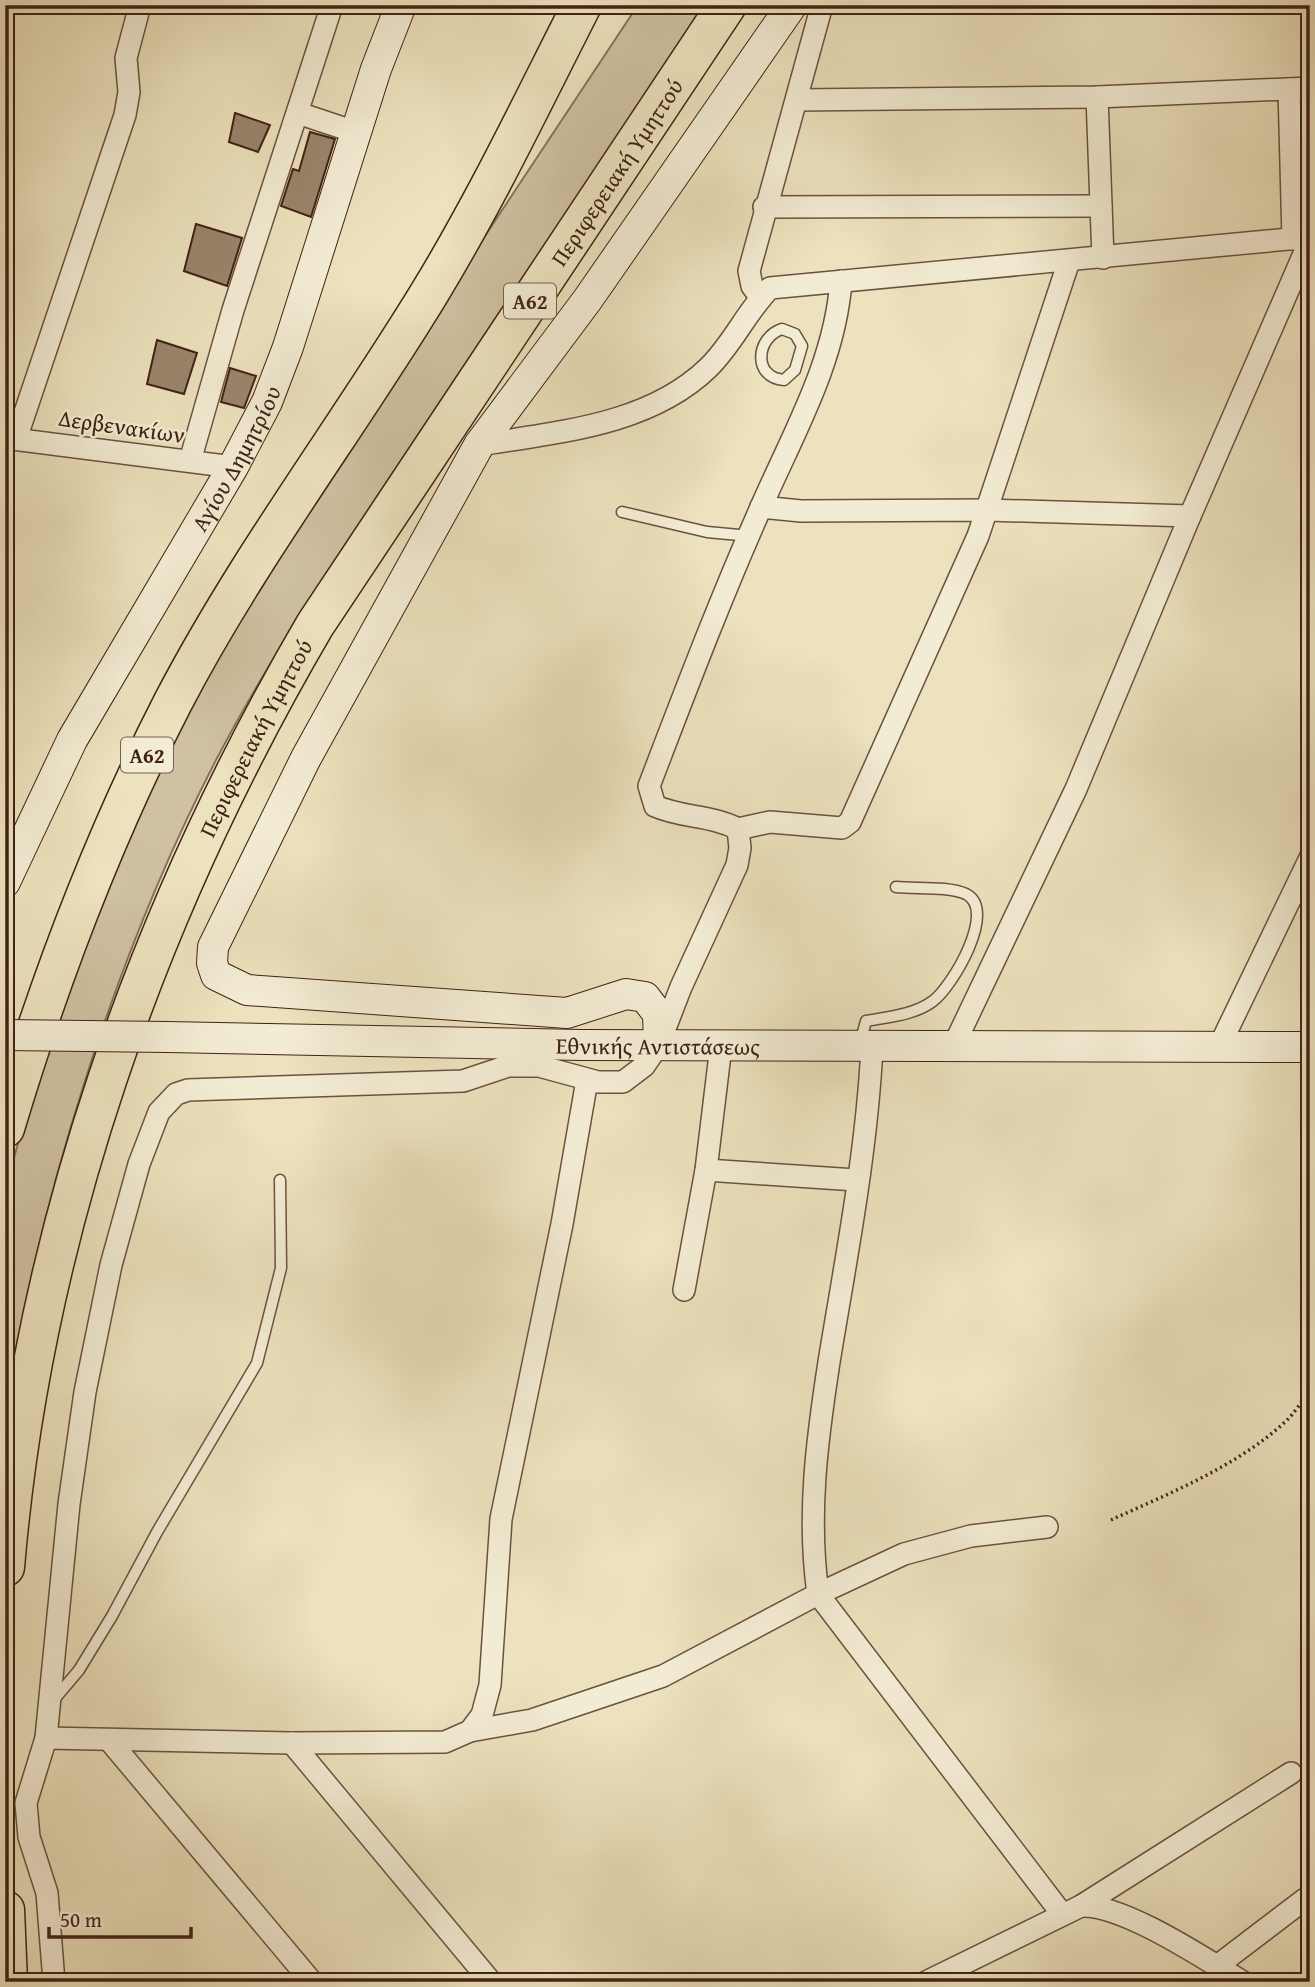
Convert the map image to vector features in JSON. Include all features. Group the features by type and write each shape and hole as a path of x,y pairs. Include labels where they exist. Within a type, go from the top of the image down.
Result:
{"highway":[{"name":"Α62","path":"5,1128 28,1054 111,828 174,700 255,558 454,252 582,5"},
{"name":"Περιφερειακή Υμηττού","path":"5,1567 32,1378 69,1209 91,1132 141,981 202,835 262,717 315,625 727,5"},
{"path":"5,1910 8,1982"}],"street":[{"path":"11,438 125,115 128,92 126,58 140,5"},
{"path":"190,461 233,310 332,5"},
{"name":"Αγίου Δημητρίου","path":"5,882 72,740 233,467 267,402 283,363 355,132 401,5"},
{"path":"659,1044 657,1014 645,997 625,995 567,1013 260,990 231,985 216,975 212,963 214,947 222,925 306,758 479,445 588,299 792,5"},
{"path":"761,298 752,286 749,271 764,207 797,100 822,5"},
{"path":"797,100 1097,97 1300,89 1304,239 1076,789 953,1046"},
{"path":"1097,97 1103,258"},
{"path":"298,113 355,132"},
{"path":"764,207 1101,206"},
{"path":"479,445 595,425 652,405 682,388 707,369 731,344 770,288 1304,239"},
{"path":"841,281 839,312 821,370 761,507 649,786 655,806 667,811 723,821 738,829 770,822 842,828 850,822 988,510 1069,261"},
{"name":"Δερβενακίων","path":"11,438 233,467"},
{"path":"761,507 801,511 988,510 1190,516"},
{"path":"54,1982 49,1901 29,1837 26,1811 29,1783 46,1738 69,1504 89,1367 111,1265 135,1177 159,1112 176,1094 206,1089 463,1081 508,1066 539,1066 587,1080 623,1082 644,1066 659,1044 737,865 740,848 738,829"},
{"path":"1219,1047 1310,858"},
{"name":"Εθνικής Αντιστάσεως","path":"5,1035 721,1045 1310,1047"},
{"path":"684,1290 706,1170 721,1045"},
{"path":"866,1046 869,1092 816,1447 813,1536 818,1594 1071,1910"},
{"path":"470,1731 482,1715 489,1685 502,1519 562,1224 587,1080"},
{"path":"706,1170 856,1180"},
{"path":"46,1738 292,1743 445,1742 470,1731 533,1720 663,1676 818,1594 904,1554 971,1536 1047,1527"},
{"path":"109,1740 312,1982"},
{"path":"292,1743 491,1982"},
{"path":"926,1982 1071,1910 1291,1773"},
{"path":"1217,1966 1305,1899"},
{"path":"1071,1910 1109,1909 1243,1982"}],"lane":[{"path":"782,329 800,339 802,346 799,362 791,377 774,380 763,370 760,357 769,337 782,329"},
{"path":"799,362 821,370"},
{"path":"622,512 707,532 750,536"},
{"path":"866,1046 866,1021 918,1010 934,1001 968,951 979,911 977,903 965,894 896,887"},
{"path":"50,1705 79,1670 112,1616 169,1512 257,1363 281,1268 280,1180"}],"path":[{"path":"1111,1520 1175,1490 1238,1455 1287,1420 1310,1391"}],"shaded area":[{"path":"638,5 705,5 318,587 239,717 178,837 113,997 85,1080 38,1248 5,1413 5,1190 31,1097 69,980 163,754 235,623 440,304"}],"building":[{"path":"235,113 270,125 258,152 229,142"},
{"path":"310,132 335,139 311,217 281,206 293,169 299,171"},
{"path":"196,224 242,238 227,286 184,271"},
{"path":"157,340 197,353 184,394 147,384"},
{"path":"230,368 256,376 244,408 221,402"}]}
